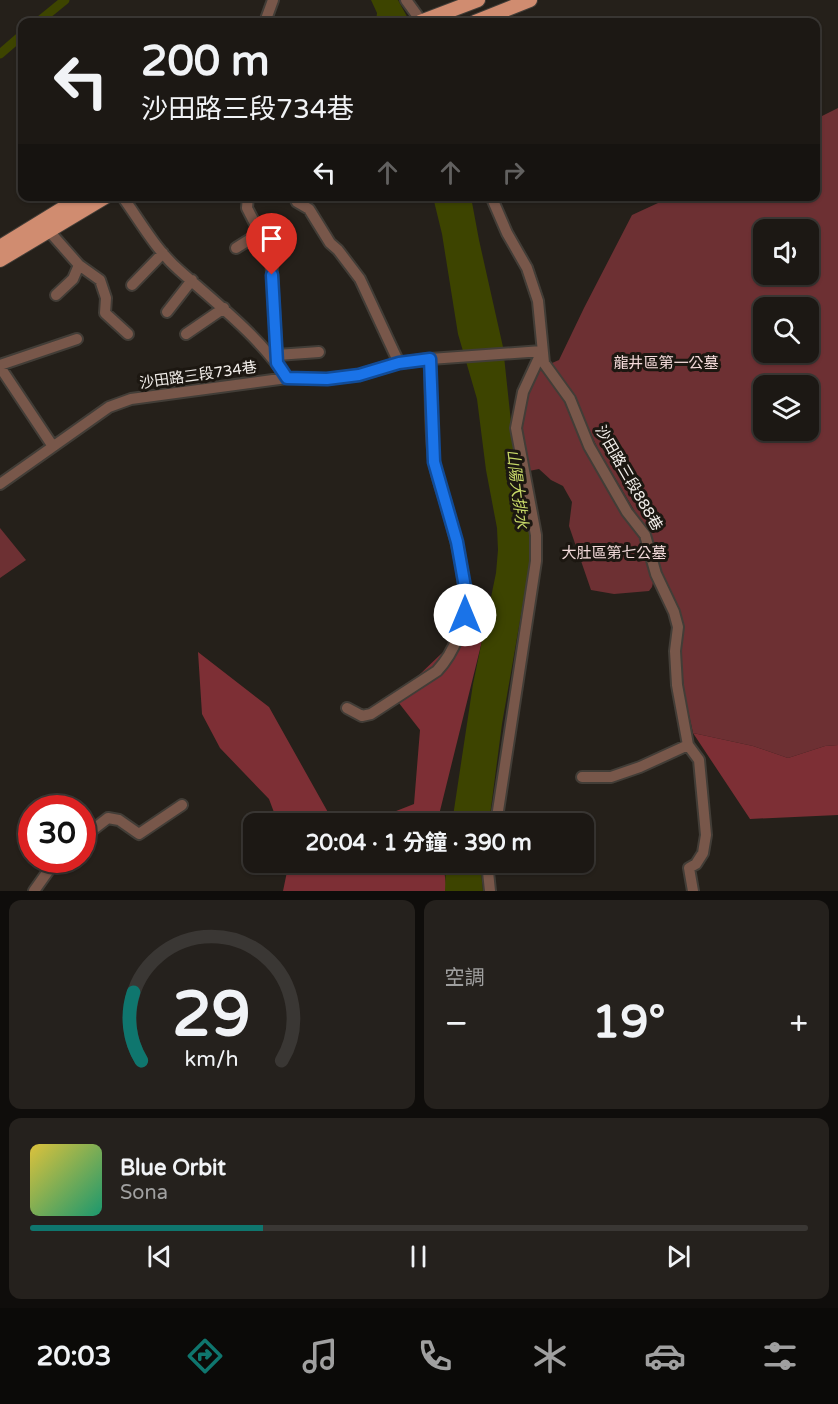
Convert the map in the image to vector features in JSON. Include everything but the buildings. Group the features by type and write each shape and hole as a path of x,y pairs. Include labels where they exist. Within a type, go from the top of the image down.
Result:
{"main road":[{"path":"431,18 478,0"},
{"path":"485,18 530,0"},
{"path":"0,248 75,201"},
{"path":"0,260 99,201"}],"street":[{"path":"267,18 273,0"},
{"path":"406,0 418,18"},
{"path":"126,201 178,270 224,308 277,359 287,378"},
{"path":"248,201 248,208 271,255 277,359"},
{"path":"296,201 309,208 330,243 360,279 399,363"},
{"path":"493,201 507,233 527,268 538,301 542,351 523,392 516,428 536,535 536,561 498,813"},
{"path":"49,231 79,266 100,280 106,298 105,313 128,334"},
{"path":"236,248 260,233"},
{"path":"132,285 163,253"},
{"path":"56,295 73,279 79,266"},
{"path":"166,312 192,280"},
{"path":"186,334 224,308"},
{"path":"52,445 0,366 77,339"},
{"name":"沙田路三段734巷","path":"0,484 52,445 109,407 131,399 287,378 327,379 359,375 399,363 430,359 542,351"},
{"name":"沙田路三段888巷","path":"542,351 544,363 570,399 589,446 627,512 645,535 656,574 674,612 678,627 675,651 677,685 688,745 699,760 706,836 703,853 696,864 689,868 693,891"},
{"path":"277,359 319,352"},
{"path":"347,708 362,716 371,714 437,671 454,646 465,615 466,593 457,542 434,462 430,359"},
{"path":"582,777 610,777 640,767 688,745"},
{"path":"96,827 108,818 119,820 139,834 182,805"},
{"path":"34,891 47,873"},
{"path":"488,873 490,891"}],"green space":[{"name":"龍井區第一公墓","path":"838,108 838,745 825,746 788,758 753,746 693,733 684,692 678,609 659,570 653,542 599,451 573,396 552,363 559,360 632,215 662,201 820,201 820,117"},
{"name":"大肚區第七公墓","path":"538,369 545,373 562,393 647,544 654,578 649,591 614,594 591,590 569,526 572,502 563,486 551,480 539,469 529,471 521,427 524,401"},
{"path":"0,528 26,560 0,578"}],"shaded area":[{"path":"484,633 439,813 391,813 414,804 420,730 395,698 441,654"},
{"path":"198,652 269,707 328,813 274,813 269,799 220,748 202,714"},
{"path":"693,733 753,746 788,758 825,746 838,745 838,815 750,819"},
{"path":"287,873 444,873 447,891 283,891"}],"water":[{"path":"371,0 398,0 408,18 376,18 377,13"},
{"name":"山陽大排水","path":"434,201 472,201 503,347 511,422 529,511 530,563 502,724 490,813 454,813 473,684 496,573 498,550 497,528 486,470 477,399 458,334 442,234"},
{"path":"446,873 481,873 483,891 445,891"}],"waterway":[{"path":"43,18 65,0"},
{"path":"0,54 18,38"}],"route":[{"path":"272,275 277,363 287,378 327,379 359,375 399,363 430,359 434,462 457,542 466,593 465,615"}]}
